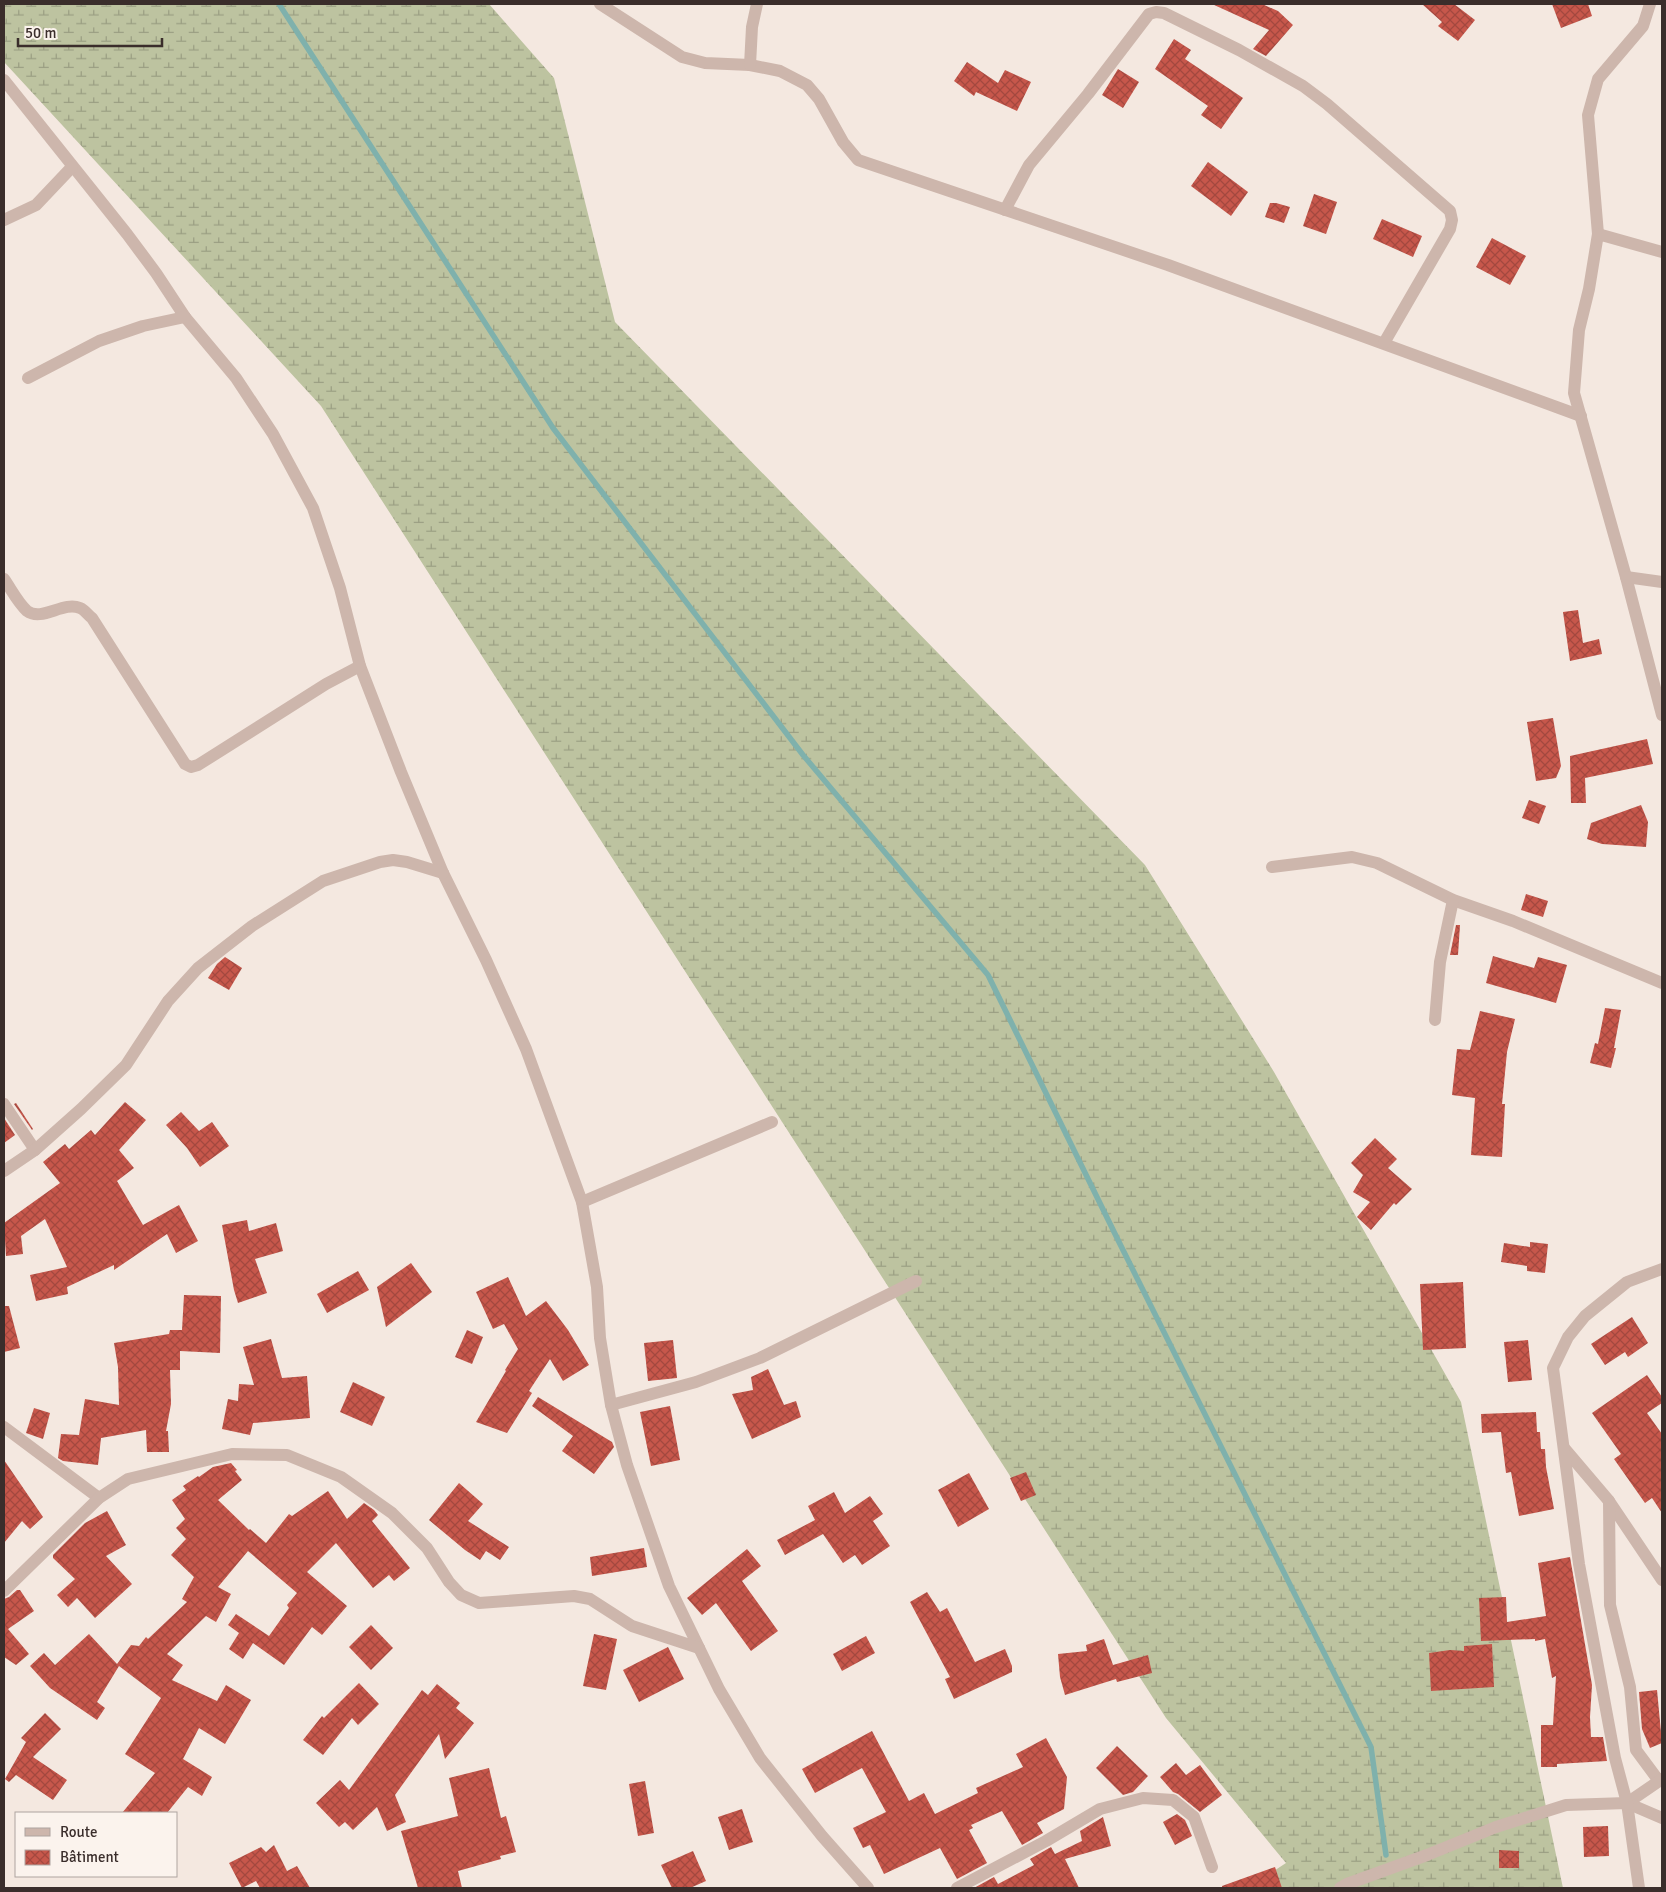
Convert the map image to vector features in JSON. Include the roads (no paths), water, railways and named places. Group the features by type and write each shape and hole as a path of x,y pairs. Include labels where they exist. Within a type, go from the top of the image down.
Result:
{"street":[{"path":"600,4 682,57 705,63 750,65 780,71 807,85 819,99 844,142 858,160 1168,265 1581,416"},
{"path":"750,65 752,28 757,4"},
{"path":"1650,4 1643,26 1598,79 1588,114 1598,234 1589,289 1579,330 1574,393 1626,577 1662,715"},
{"path":"1005,210 1029,165 1088,94 1149,14 1156,12 1164,13 1239,50 1303,86 1327,104 1450,211 1452,220 1450,229 1384,343"},
{"path":"4,80 127,234 185,317 236,378 272,434 313,508 340,588 360,666 401,772 443,874 486,960 526,1049 582,1202 597,1287 600,1338 611,1405 626,1465 641,1503 668,1586 719,1689 760,1758 822,1836 868,1888"},
{"path":"4,220 36,205 72,167"},
{"path":"1598,234 1662,252"},
{"path":"28,378 99,341 143,326 185,317"},
{"path":"1626,577 1662,582"},
{"path":"4,579 26,610 32,613 40,614 71,606 82,609 92,618 185,764 191,767 198,765 326,684 360,666"},
{"path":"1272,867 1352,857 1377,863 1453,900 1513,921 1662,983"},
{"path":"4,1172 35,1150 81,1109 126,1064 168,1000 198,968 252,926 323,881 380,862 393,860 406,862 443,874"},
{"path":"1435,1020 1440,962 1453,900"},
{"path":"4,1104 35,1150"},
{"path":"582,1202 772,1122"},
{"path":"1639,1888 1627,1803 1615,1758 1579,1564 1553,1368 1568,1337 1585,1316 1627,1282 1662,1269"},
{"path":"611,1405 696,1382 760,1358 916,1281"},
{"path":"4,1427 99,1498"},
{"path":"1564,1448 1609,1501 1662,1580"},
{"path":"4,1591 99,1498 128,1479 232,1454 287,1455 342,1477 392,1513 426,1548 449,1582 461,1595 479,1603 574,1596 590,1599 632,1626 699,1648"},
{"path":"1609,1501 1610,1605 1630,1687 1636,1750 1661,1780 1627,1803"},
{"path":"957,1888 1046,1841 1100,1809 1143,1798 1173,1800 1194,1817 1212,1867"},
{"path":"1340,1888 1496,1827 1566,1805 1627,1803 1662,1818"}],"waterway":[{"path":"279,4 553,428 803,755 988,975 1371,1747 1386,1855"}]}
